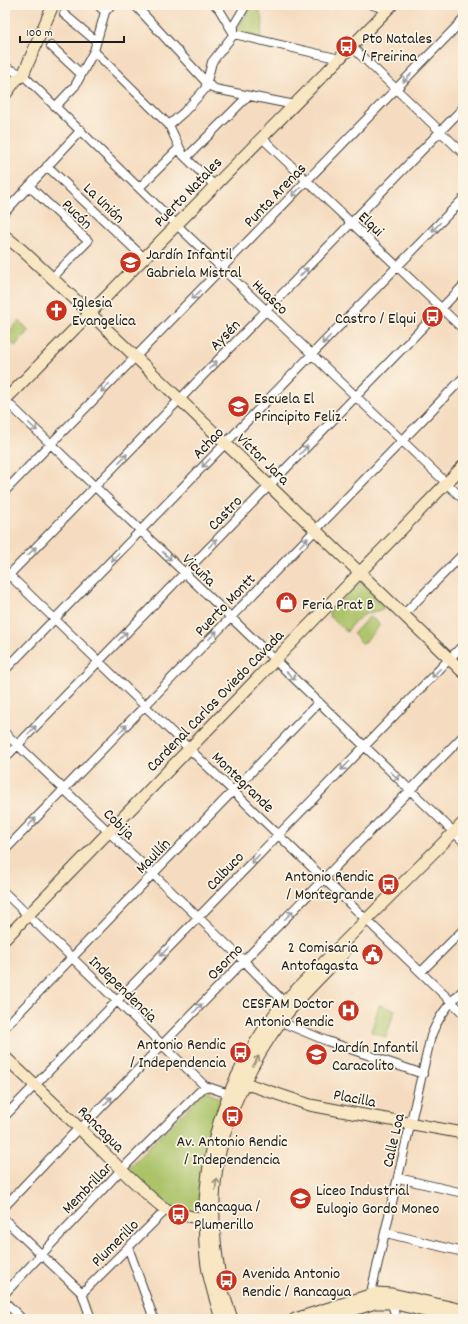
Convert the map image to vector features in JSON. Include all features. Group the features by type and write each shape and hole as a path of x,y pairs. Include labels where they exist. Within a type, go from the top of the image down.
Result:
{"street":[{"path":"5,95 16,80 23,75 53,5"},
{"path":"98,5 105,12"},
{"path":"56,106 75,86 94,51 105,12 111,5"},
{"path":"135,5 207,83 215,89 295,105"},
{"path":"215,5 234,34 340,59"},
{"path":"169,125 184,112 205,89 212,62 234,34 234,25 246,5"},
{"path":"372,5 390,7"},
{"name":"Puerto Natales","path":"5,400 390,7"},
{"path":"64,14 96,41"},
{"name":"Punta Arenas","path":"5,491 463,20"},
{"path":"50,46 81,74"},
{"path":"352,47 463,153"},
{"path":"94,51 169,125 182,155 215,186"},
{"name":"Huasco","path":"5,66 23,75 56,106 177,225 463,499"},
{"path":"186,158 248,96"},
{"name":"Aysén","path":"6,575 95,487 463,108"},
{"path":"5,212 81,130"},
{"name":"Elqui","path":"262,138 463,329"},
{"path":"139,188 179,148"},
{"name":"La Unión","path":"48,166 144,258"},
{"name":"Pucón","path":"29,186 88,241 52,278"},
{"name":"Achao","path":"5,670 463,199"},
{"name":"Víctor Jara","path":"5,236 90,313 463,672"},
{"name":"Castro","path":"5,758 463,286"},
{"name":"Puerto Montt","path":"5,850 463,378"},
{"name":"Vicuña","path":"5,400 318,702 460,836"},
{"name":"Cardenal Carlos Oviedo Cavada","path":"5,939 463,466"},
{"path":"403,615 463,554"},
{"name":"Montegrande","path":"6,575 55,618 463,1013"},
{"name":"Calbuco","path":"5,1116 463,645"},
{"name":"Maullín","path":"5,1027 318,702"},
{"name":"Cobija","path":"5,732 244,961 284,1002"},
{"name":"Osorno","path":"5,1206 75,1132 80,1129 463,736"},
{"path":"221,1319 207,1266 204,1234 206,1183 214,1136 228,1094 241,1067 252,1046 284,1002 460,836 463,822"},
{"name":"Independencia","path":"5,893 205,1086 228,1094"},
{"path":"232,1319 222,1288 217,1255 214,1212 215,1184 218,1166 224,1138 236,1100 244,1082 261,1052 282,1020 369,922"},
{"path":"422,972 463,930"},
{"name":"Calle Loa","path":"376,1293 372,1288 431,1036 438,1020 463,990"},
{"path":"282,1020 286,1024 327,1041 423,1074"},
{"name":"Rancagua","path":"5,1057 121,1170 166,1210 180,1215 204,1220"},
{"name":"Placilla","path":"244,1082 310,1105 463,1133"},
{"name":"Membrillar","path":"5,1293 121,1170 205,1086"},
{"path":"398,1178 463,1193"},
{"name":"Plumerillo","path":"82,1293 166,1210"},
{"name":"Rancagua","path":"180,1215 204,1234"},
{"path":"5,1220 82,1293 91,1319"},
{"path":"204,1220 210,1226 216,1239"},
{"path":"386,1233 463,1252"},
{"path":"128,1248 154,1319"},
{"path":"376,1293 392,1303 396,1319"},
{"path":"295,1319 376,1293 392,1294 463,1310"},
{"path":"5,1302 22,1319"},
{"path":"326,1319 345,1316 376,1303 392,1303 445,1318 456,1319"}],"green space":[{"path":"251,5 258,5 263,22 261,38 236,31"},
{"path":"19,321 29,330 15,346 5,336"},
{"path":"361,581 376,596 376,599 384,608 361,617 351,625 347,632 330,617 329,613"},
{"path":"370,616 380,625 363,644 353,634"},
{"path":"379,1005 395,1010 386,1037 371,1032"},
{"path":"206,1090 222,1098 201,1217 175,1210 126,1170"}],"place":[{"name":"Pto Natales / Freirina","path":"347,46"},
{"name":"Jardín Infantil Gabriela Mistral","path":"130,262"},
{"name":"Iglesia Evangelica","path":"57,310"},
{"name":"Castro / Elqui","path":"432,317"},
{"name":"Escuela El Principito Feliz .","path":"238,406"},
{"name":"Feria Prat B","path":"287,603"},
{"name":"Antonio Rendic / Montegrande","path":"389,884"},
{"name":"2 Comisaria Antofagasta","path":"373,955"},
{"name":"CESFAM Doctor Antonio Rendic","path":"349,1011"},
{"name":"Antonio Rendic / Independencia","path":"241,1052"},
{"name":"Jardín Infantil Caracolito","path":"317,1055"},
{"name":"Av. Antonio Rendic / Independencia","path":"232,1116"},
{"name":"Liceo Industrial Eulogio Gordo Moneo","path":"301,1198"},
{"name":"Rancagua / Plumerillo","path":"178,1214"},
{"name":"Avenida Antonio Rendic / Rancagua","path":"226,1281"}]}
